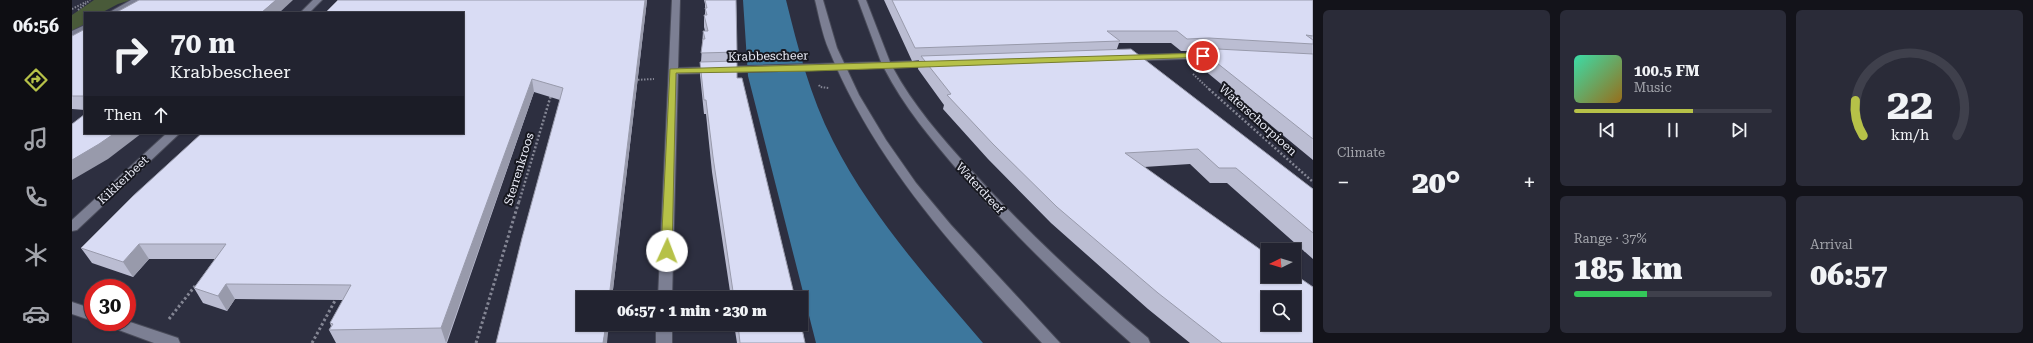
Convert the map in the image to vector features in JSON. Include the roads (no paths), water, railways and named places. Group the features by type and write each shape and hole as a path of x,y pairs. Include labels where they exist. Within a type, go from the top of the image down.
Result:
{"street":[{"path":"114,12 136,0"},
{"path":"305,12 318,0"},
{"path":"665,291 672,75 676,0"},
{"path":"819,0 829,37 841,67 865,116 887,151 935,214 998,287 1052,343"},
{"name":"Waterdreef","path":"862,0 887,65 916,112 938,141 978,187 1041,252 1142,343"},
{"path":"72,34 84,28"},
{"path":"1117,58 1219,56"},
{"name":"Krabbescheer","path":"672,75 739,70 942,63"},
{"name":"Kikkerbeet","path":"72,227 173,134"},
{"path":"72,308 84,312"},
{"path":"136,330 172,343"},
{"path":"664,331 664,343"}],"water":[{"path":"743,0 786,0 811,89 825,124 848,169 883,221 902,246 983,343 816,343 808,312 808,291 803,291 748,76"}]}
